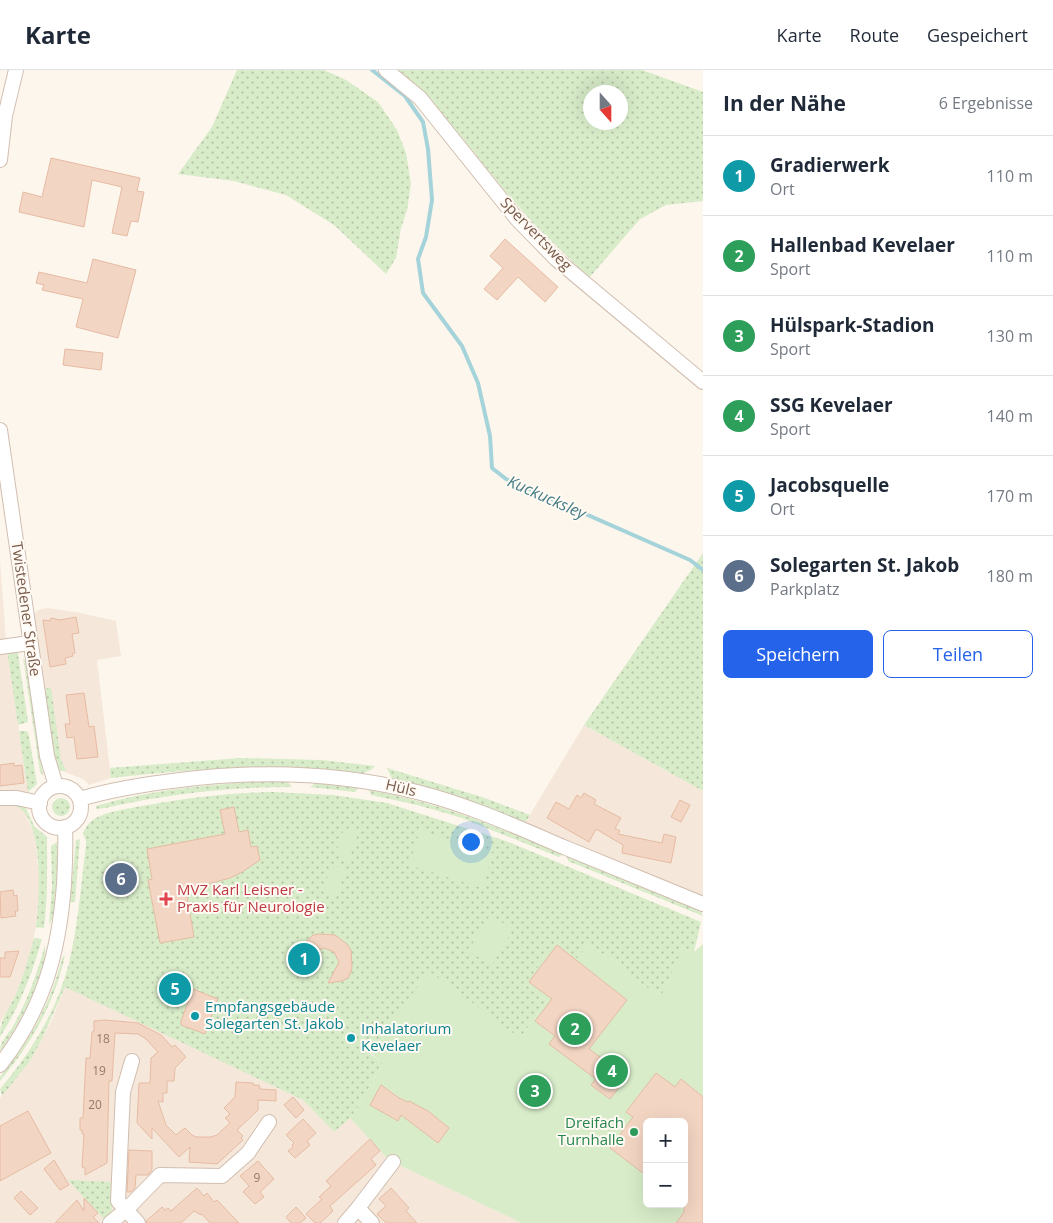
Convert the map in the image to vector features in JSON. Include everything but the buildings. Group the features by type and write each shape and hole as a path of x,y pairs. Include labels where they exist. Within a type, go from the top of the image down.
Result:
{"street":[{"path":"0,151 5,116 16,70"},
{"name":"Spervertsweg","path":"386,70 420,98 517,219 556,259 703,382"},
{"name":"Twistedener Straße","path":"0,430 47,756 56,786"},
{"path":"0,647 30,643"},
{"name":"Hüls","path":"80,799 133,787 208,776 243,774 306,774 378,783 419,792 486,814 703,904"},
{"path":"56,786 68,787 80,799 82,806 80,813 72,824 65,827 51,826 42,816 40,803 46,792 56,786"},
{"path":"0,798 17,798 40,803"},
{"path":"0,1065 19,1039 30,1019 43,992 52,965 62,912 66,850 65,827"},
{"path":"132,1061 123,1092 118,1201 138,1223"},
{"path":"110,1223 126,1210 160,1175 222,1176 248,1153 269,1122"},
{"path":"345,1223 393,1162"},
{"path":"358,1208 372,1223"}],"shaded area":[{"path":"0,560 6,640 28,792 19,807 25,813 35,836 40,887 36,927 27,967 16,994 0,1023"},
{"path":"47,608 116,621 121,656 97,660 111,778 89,785 85,780 60,770 53,751 33,615 38,610"},
{"path":"584,725 703,791 703,904 522,828"},
{"path":"65,986 303,1100 334,1132 350,1117 386,1159 522,1223 0,1223 0,1098 30,1061 51,1022"}],"green space":[{"path":"237,70 324,70 346,80 378,102 397,130 406,153 411,184 396,258 386,274 334,225 286,195 234,181 178,174 212,127"},
{"path":"399,70 642,70 703,92 703,201 666,205 640,219 589,278 532,222 430,98"},
{"path":"703,553 703,791 584,725"},
{"path":"7,650 18,653 28,722 18,725"},
{"path":"23,657 28,666 43,776 40,772"},
{"path":"46,688 51,688 61,760 66,771 60,771 52,749 44,691"},
{"path":"19,731 27,731 29,736 37,784 28,792"},
{"path":"241,758 321,760 375,766 363,773 269,767 174,772 111,778 110,768"},
{"path":"387,768 485,798 530,815 525,823 469,801 398,781 391,777"},
{"path":"288,782 292,787 221,790 175,795 105,808 97,809 96,806 134,796 214,785"},
{"path":"316,783 358,788 355,792 310,787"},
{"path":"369,790 444,808 563,854 559,857 459,817 371,795"},
{"path":"273,792 333,795 387,803 506,841 701,922 694,952 683,948 662,997 623,973 626,968 588,945 577,959 525,984 547,1001 520,1038 369,1053 383,1063 351,1119 334,1132 303,1100 65,987 30,1061 2,1096 0,1089 42,1030 64,981 72,949 79,905 86,845 83,834 88,824 99,816 111,812 158,803 191,798"},
{"path":"57,798 65,798 70,803 68,814 57,816 52,811 52,803"},
{"path":"20,804 25,806 34,826 47,837 47,894 44,928 36,927 39,880 35,841 31,824 23,812 13,805"},
{"path":"344,828 358,833 349,860 335,855"},
{"path":"420,830 493,853 482,888 409,865"},
{"path":"80,839 75,902 70,902 76,840"},
{"path":"57,842 56,898 49,925 52,886 51,846"},
{"path":"567,856 691,906 701,912 703,916 568,861"},
{"path":"331,865 346,869 337,896 323,892"},
{"path":"490,915 513,929 492,965 468,951"},
{"path":"34,938 42,939 34,965 25,990 0,1037 3,1020 19,987"},
{"path":"556,943 577,959 588,945 626,968 623,973 661,996 683,948 694,952 703,944 703,1223 522,1223 386,1159 351,1119 383,1063 369,1052 429,971 520,1038 547,1001 525,984"},
{"path":"45,945 45,957 37,985 23,1015 0,1051 2,1042 12,1028 27,998"},
{"path":"65,955 55,990 32,1038 0,1081 0,1077 11,1064 38,1021 52,991 62,958"},
{"path":"68,1180 114,1182 111,1214 105,1220"}],"waterway":[{"name":"Kuckucksley","path":"372,70 405,96 423,122 428,149 432,200 426,237 418,259 423,293 462,346 478,383 490,436 492,468 506,479 690,560 703,570"}],"place":[{"name":"Solegarten St. Jakob","path":"121,879"},
{"name":"MVZ Karl Leisner - Praxis für Neurologie","path":"166,899"},
{"name":"Gradierwerk","path":"304,959"},
{"name":"Jacobsquelle","path":"175,989"},
{"name":"Empfangsgebäude Solegarten St. Jakob","path":"195,1016"},
{"name":"Hallenbad Kevelaer","path":"575,1029"},
{"name":"Inhalatorium Kevelaer","path":"351,1038"},
{"name":"SSG Kevelaer","path":"612,1071"},
{"name":"Hülspark-Stadion","path":"535,1091"},
{"name":"Dreifach Turnhalle","path":"634,1132"}]}
